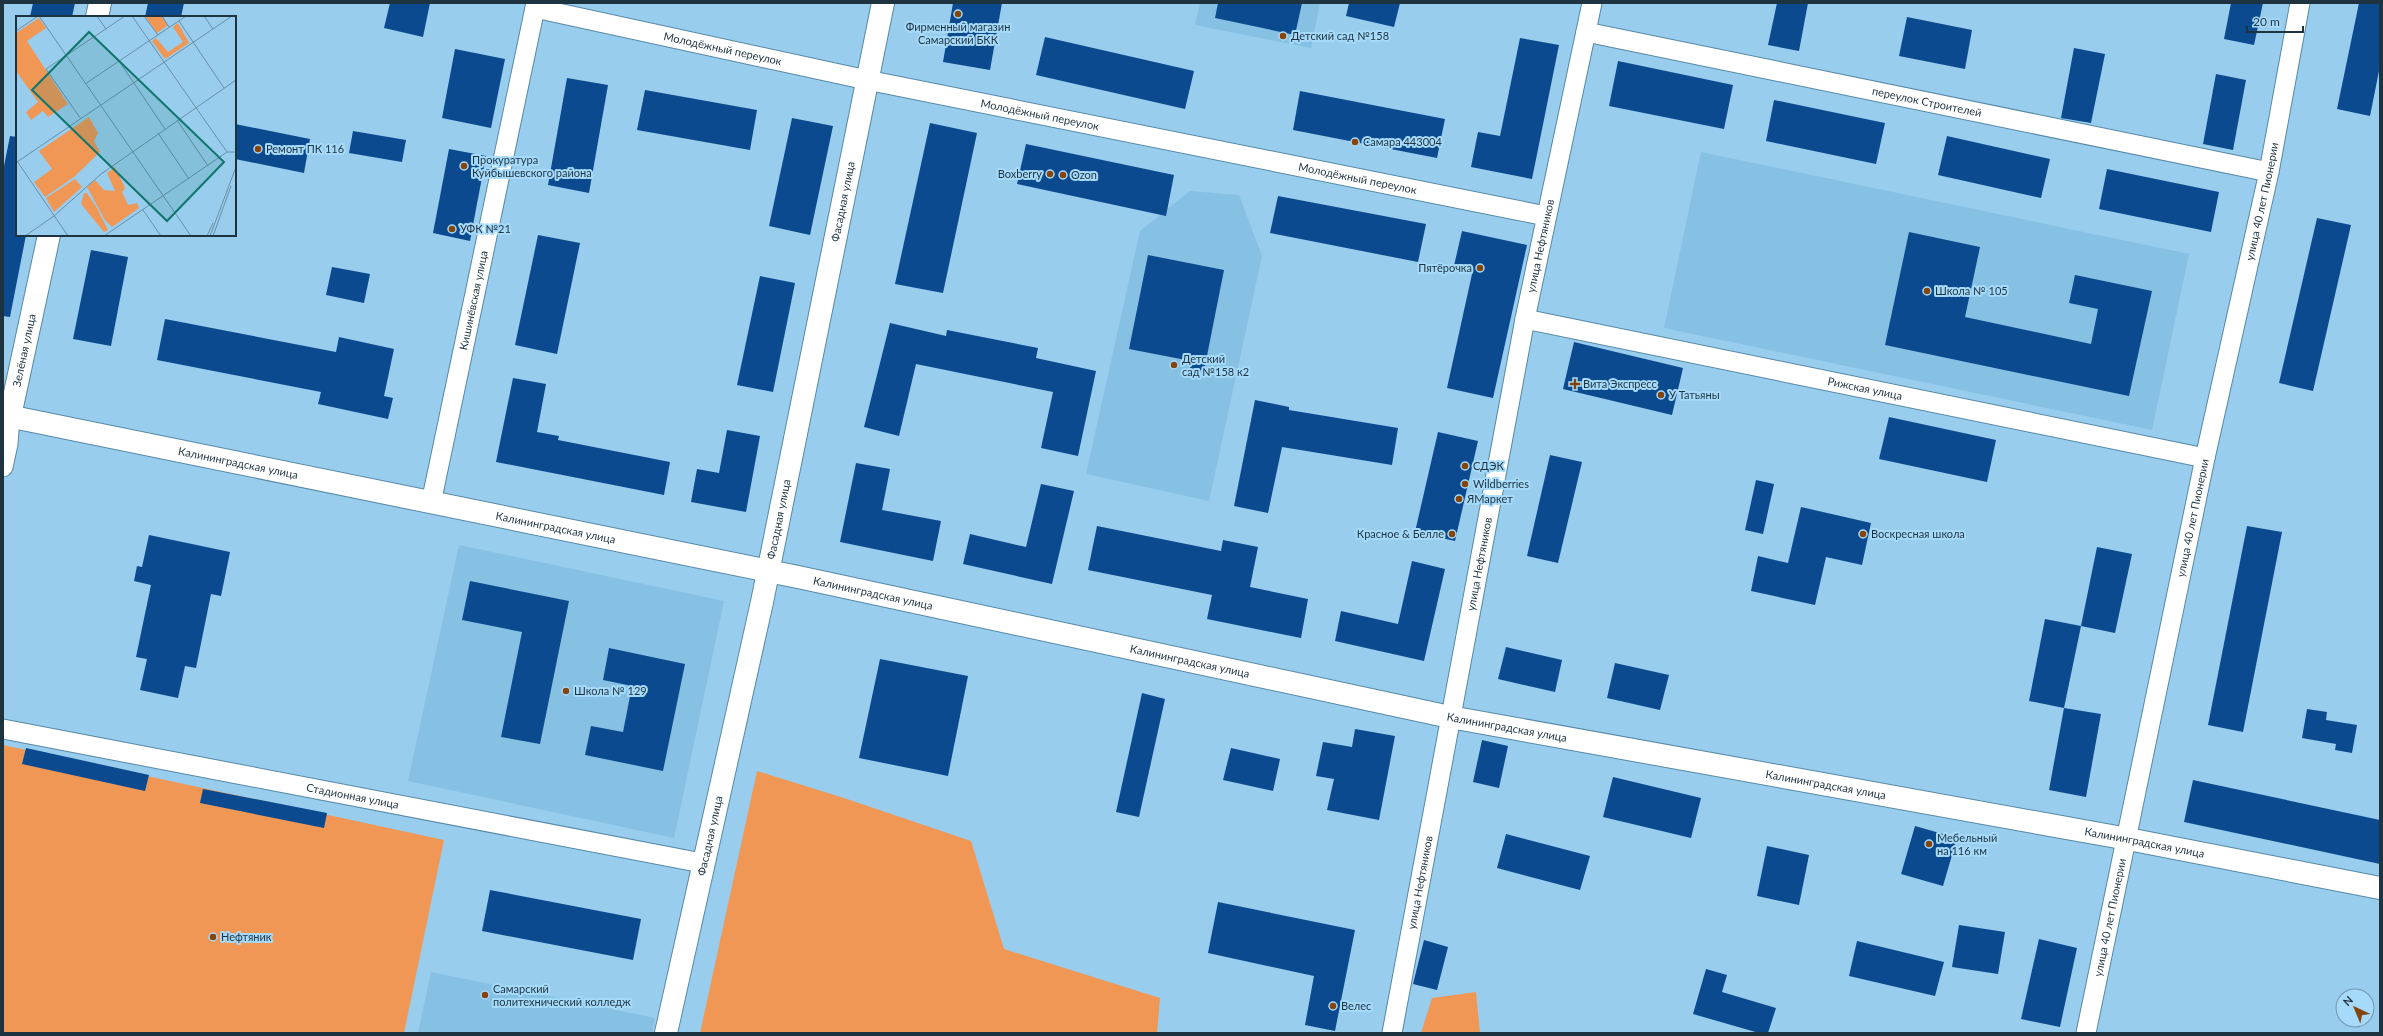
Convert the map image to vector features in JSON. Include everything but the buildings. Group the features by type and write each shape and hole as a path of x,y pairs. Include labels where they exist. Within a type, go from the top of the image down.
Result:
{"street":[{"path":"97,16 100,3"},
{"name":"Фасадная улица","path":"666,1033 702,863 768,571 883,3"},
{"name":"улица Нефтяников","path":"1392,1033 1525,319 1592,3"},
{"name":"улица 40 лет Пионерии","path":"2086,1033 2128,839 2205,458 2268,172 2300,3"},
{"name":"Молодёжный переулок","path":"535,5 867,80 1546,216"},
{"name":"Кишинёвская улица","path":"430,503 535,5"},
{"name":"переулок Строителей","path":"1586,32 2268,172"},
{"name":"Зелёная улица","path":"3,467 8,444 6,415 49,236"},
{"name":"Рижская улица","path":"1525,319 2205,458"},
{"name":"Калининградская улица","path":"6,415 768,571 1450,717 2128,839 2380,888"},
{"name":"Стадионная улица","path":"3,729 702,863"}],"shaded area":[{"name":"Детский сад №158","path":"1200,3 1320,3 1311,48 1195,25"},
{"name":"Школа № 105","path":"1701,152 2189,254 2152,430 1664,328"},
{"name":"Детский сад №158 к2","path":"1190,191 1239,195 1262,256 1209,501 1086,474 1140,231"},
{"name":"Школа № 129","path":"459,545 724,601 674,838 408,781"},
{"name":"Нефтяник","path":"3,745 444,840 404,1033 3,1033"},
{"path":"757,771 844,798 971,841 1004,949 1160,998 1157,1033 700,1033"},
{"name":"Самарский политехнический колледж","path":"431,972 655,1018 652,1033 418,1033"},
{"path":"1476,992 1480,1033 1421,1033 1432,998"}],"place":[{"name":"Фирменный магазин Самарский БКК","path":"958,14"},
{"name":"Детский сад №158","path":"1283,36"},
{"name":"Самара 443004","path":"1355,142"},
{"name":"Ремонт ПК 116","path":"258,149"},
{"name":"Прокуратура Куйбышевского района","path":"464,166"},
{"name":"Boxberry","path":"1050,174"},
{"name":"Ozon","path":"1063,175"},
{"name":"УФК №21","path":"452,229"},
{"name":"Пятёрочка","path":"1480,268"},
{"name":"Школа № 105","path":"1927,291"},
{"name":"Детский сад №158 к2","path":"1174,365"},
{"name":"Вита Экспресс","path":"1575,384"},
{"name":"У Татьяны","path":"1661,395"},
{"name":"СДЭК","path":"1465,466"},
{"name":"Wildberries","path":"1465,484"},
{"name":"ЯМаркет","path":"1459,499"},
{"name":"Красное & Белле","path":"1452,534"},
{"name":"Воскресная школа","path":"1863,534"},
{"name":"Школа № 129","path":"566,691"},
{"name":"Мебельный на 116 км","path":"1929,844"},
{"name":"Нефтяник","path":"213,937"},
{"name":"Самарский политехнический колледж","path":"485,995"},
{"name":"Велес","path":"1333,1006"}]}
